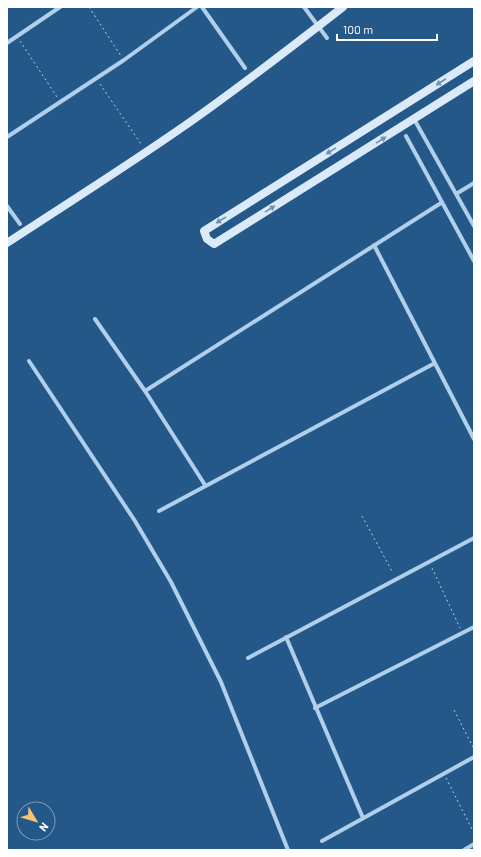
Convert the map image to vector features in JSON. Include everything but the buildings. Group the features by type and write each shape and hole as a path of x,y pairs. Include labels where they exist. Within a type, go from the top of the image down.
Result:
{"street":[{"path":"7,43 60,7"},
{"path":"7,137 124,60 197,7"},
{"path":"202,7 245,68"},
{"path":"304,7 327,38"},
{"path":"7,242 126,166 190,122 343,7"},
{"path":"474,71 473,61 204,231 207,240 214,244 474,81"},
{"path":"414,119 474,226"},
{"path":"406,136 441,203 474,261"},
{"path":"456,194 474,182"},
{"path":"144,391 441,203"},
{"path":"7,206 20,224"},
{"path":"374,245 474,439"},
{"path":"95,320 206,485"},
{"path":"29,361 135,521 171,582 221,682 288,850"},
{"path":"159,510 435,363"},
{"path":"248,658 474,538"},
{"path":"315,708 474,627"},
{"path":"286,637 363,818"},
{"path":"322,841 474,757"},
{"path":"464,850 474,844"}],"path":[{"path":"89,7 124,60"},
{"path":"17,36 60,102"},
{"path":"96,78 141,144"},
{"path":"362,516 396,579"},
{"path":"430,562 462,633"},
{"path":"454,710 474,749"},
{"path":"444,773 474,833"}]}
